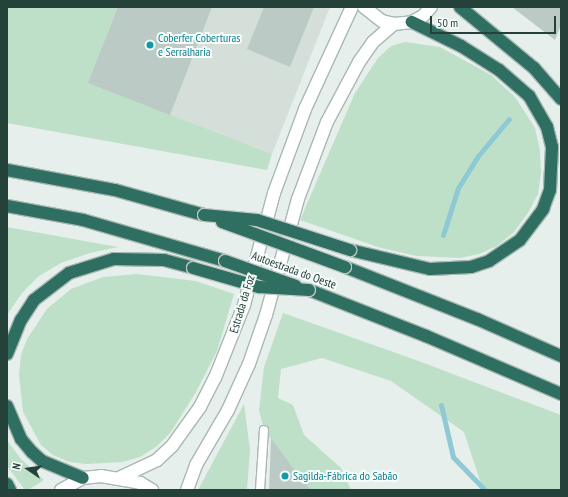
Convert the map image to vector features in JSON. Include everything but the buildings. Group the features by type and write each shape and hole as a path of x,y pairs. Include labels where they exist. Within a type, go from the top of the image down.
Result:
{"highway":[{"path":"460,7 534,68 561,99"},
{"path":"204,215 257,220 350,250 430,269 471,267 489,261 520,240 543,209 550,190 552,147 547,127 529,96 499,70 461,46 412,22"},
{"name":"Autoestrada do Oeste","path":"7,170 114,190 204,215 345,267 477,319 561,356"},
{"name":"Autoestrada do Oeste","path":"7,206 83,220 225,261 354,306 561,394"},
{"path":"7,354 20,320 34,300 70,273 101,262 138,258 193,268 259,287 309,290"},
{"path":"7,406 21,439 32,452 42,461 83,478"},
{"path":"7,484 10,490"}],"main road":[{"name":"Estrada da Foz","path":"120,478 157,460 172,446 200,407 215,378 244,305 274,193 305,109 352,7"},
{"path":"364,7 382,21 394,24 412,22 423,16 431,7"},
{"name":"Estrada da Foz","path":"187,490 196,465 228,410 249,364 266,315 298,199 327,122 362,57 373,42 394,24"},
{"path":"62,490 83,478 101,476 120,478 140,483 152,490"}],"lane":[{"path":"260,490 264,430"}],"shaded area":[{"path":"118,7 330,7 272,154 88,83"}],"green space":[{"path":"7,7 118,7 89,83 272,154 267,170 7,123"},
{"path":"405,42 440,47 491,75 515,97 535,128 540,151 541,173 538,194 528,213 514,232 497,246 479,254 460,258 417,256 381,248 300,220 355,93 378,58 391,46"},
{"path":"7,227 118,247 90,253 61,263 39,276 22,293 7,315"},
{"path":"137,274 196,281 234,294 217,351 196,392 171,432 157,446 140,457 122,462 86,464 69,462 53,455 41,445 23,412 19,375 21,355 27,339 47,309 71,289 103,277"},
{"path":"283,313 416,360 561,415 561,490 483,490 464,432 391,381 322,358 281,369 278,398 293,405 304,435 341,468 351,490 311,490 264,430 259,410 264,367"},
{"path":"244,404 250,450 247,490 198,490"},
{"path":"7,440 21,459 44,480 28,490 25,490 7,466"}],"waterway":[{"path":"443,235 458,188 478,156 509,119"},
{"path":"441,405 453,457 485,490"}],"place":[{"name":"Coberfer Coberturas e Serralharia","path":"150,45"},
{"name":"Sagilda-Fábrica do Sabão","path":"285,476"}]}
